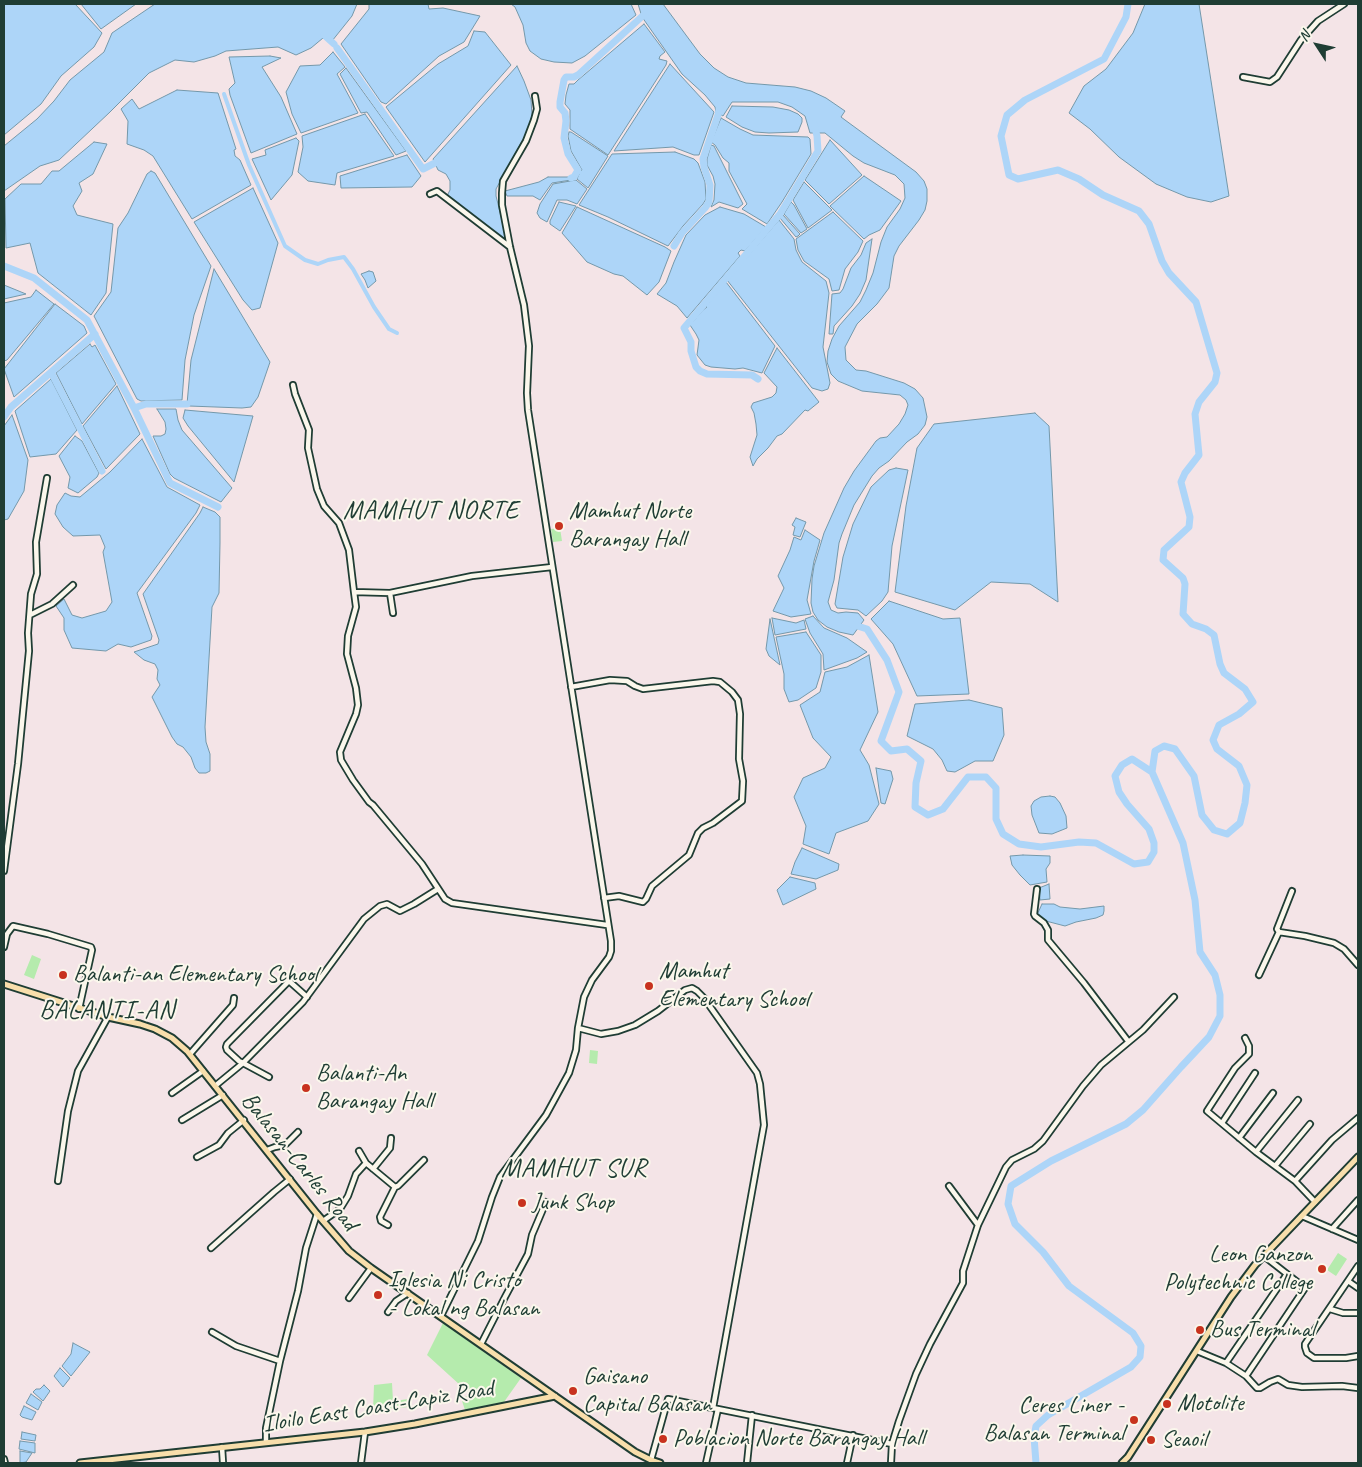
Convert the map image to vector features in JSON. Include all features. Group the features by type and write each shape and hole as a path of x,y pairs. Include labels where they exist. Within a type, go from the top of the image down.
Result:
{"main road":[{"name":"Balasan-Carles Road","path":"4,984 108,1018 140,1024 172,1038 190,1054 317,1214 349,1251 370,1268 556,1396"},
{"path":"1122,1463 1128,1457 1231,1297 1255,1265 1358,1157"},
{"path":"538,1399 542,1392 542,1387"},
{"path":"556,1396 635,1452 656,1462"},
{"name":"Iloilo East Coast-Capiz Road","path":"80,1463 365,1432 416,1424 556,1396"}],"street":[{"path":"1242,77 1270,82 1277,77 1301,40 1318,22 1344,4"},
{"path":"441,1316 478,1241 500,1177 546,1115 569,1073 576,1050 584,997 592,980 610,957 611,941 528,410 529,346 524,305 502,205 504,181 526,141 534,120 537,109 535,96"},
{"path":"430,194 437,191 510,247"},
{"path":"293,385 309,430 308,448 317,489 324,506 339,523 349,550 356,607 348,636 347,654 356,688 358,705 340,752 341,760 364,795 422,864 445,899 452,903 607,925"},
{"path":"4,871 18,764 29,651 28,633 32,594 37,574 36,542 47,478"},
{"path":"354,592 390,593 472,576 552,568"},
{"path":"30,615 52,604 72,585"},
{"path":"390,593 393,613"},
{"path":"571,687 610,680 627,680 643,689 713,681 720,682 738,700 740,714 739,759 743,781 742,800 698,833 689,855 652,886 646,900 643,902 619,896 604,898"},
{"path":"215,1086 244,1063 307,997 364,919 380,906 387,904 400,911 438,889"},
{"path":"1037,890 1034,914 1044,923 1048,930 1048,940 1084,983 1128,1041"},
{"path":"1280,932 1277,929 1292,891"},
{"path":"4,947 13,926 48,934 92,948 78,1009"},
{"path":"1280,932 1334,943 1344,949 1358,965"},
{"path":"1259,975 1280,932"},
{"path":"269,1077 239,1061 227,1050 227,1044 289,981 307,997"},
{"path":"578,1028 601,1034 618,1031 635,1025 658,1011 685,990 692,988 704,998 757,1073 760,1084 764,1125 706,1463"},
{"path":"891,1463 892,1444 898,1422 916,1374 963,1284 963,1270 978,1225 1006,1167 1012,1160 1034,1149 1043,1141 1094,1072 1143,1030 1174,997"},
{"path":"190,1054 233,1005 234,998"},
{"path":"58,1181 68,1111 78,1071 108,1018"},
{"path":"1245,1038 1249,1046 1248,1054 1235,1068 1207,1111 1256,1152 1295,1181 1315,1202"},
{"path":"172,1093 203,1071"},
{"path":"1222,1123 1255,1073"},
{"path":"1239,1138 1273,1092"},
{"path":"182,1120 223,1095"},
{"path":"1256,1152 1298,1100"},
{"path":"1295,1181 1332,1140 1358,1118"},
{"path":"197,1157 219,1145 228,1133 244,1120"},
{"path":"1274,1166 1310,1124"},
{"path":"268,1150 285,1145 298,1132"},
{"path":"373,1169 390,1148 391,1138"},
{"path":"359,1152 366,1163 395,1187"},
{"path":"388,1226 381,1221 380,1217 395,1187 424,1160"},
{"path":"323,1220 340,1208 348,1196 356,1174 366,1163"},
{"path":"211,1248 290,1179"},
{"path":"949,1186 978,1225"},
{"path":"1332,1229 1358,1200"},
{"path":"481,1344 528,1254 532,1235 546,1202"},
{"path":"1351,1208 1358,1210"},
{"path":"266,1442 266,1428 280,1361 298,1291 306,1248 317,1214"},
{"path":"1302,1216 1358,1240"},
{"path":"1246,1376 1306,1288 1264,1256"},
{"path":"1358,1266 1305,1344 1307,1353 1314,1358 1358,1356"},
{"path":"349,1298 370,1268"},
{"path":"1226,1363 1288,1274"},
{"path":"1348,1281 1358,1288"},
{"path":"388,1312 396,1301 408,1294"},
{"path":"1330,1309 1343,1313 1358,1313"},
{"path":"212,1332 236,1346 280,1361"},
{"path":"1197,1350 1226,1363 1246,1376 1257,1388 1278,1379 1288,1385 1302,1387 1342,1386 1358,1388"},
{"path":"656,1462 668,1399 892,1444"},
{"path":"747,1463 752,1415"},
{"path":"361,1463 365,1432"},
{"path":"848,1463 852,1435"},
{"path":"222,1447 223,1463"},
{"path":"4,1459 5,1463"}],"green space":[{"path":"560,528 562,541 553,542 551,529"},
{"path":"32,955 41,959 34,979 24,975"},
{"path":"590,1050 598,1051 597,1064 589,1063"},
{"path":"1338,1253 1347,1259 1336,1276 1327,1270"},
{"path":"443,1323 521,1378 504,1402 465,1410 461,1398 471,1395 427,1355"},
{"path":"392,1383 393,1401 409,1399 409,1407 373,1410 374,1385"}],"water":[{"path":"4,4 75,4 102,33 94,47 61,76 41,104 4,135"},
{"path":"81,4 136,4 101,29"},
{"path":"155,4 357,4 352,16 332,41 323,38 311,48 296,55 278,47 226,51 194,62 175,60 149,73 59,160 40,166 4,191 4,146 37,119 70,80 104,52 112,33"},
{"path":"369,4 428,4 429,9 443,8 480,16 464,42 439,56 386,104 381,102 341,44 369,9"},
{"path":"511,4 631,4 636,15 585,56 572,63 554,62 541,59 530,51 526,43 523,25 515,7"},
{"path":"638,4 663,4 700,54 714,68 728,77 746,83 795,87 811,91 826,98 845,111 841,117 916,172 924,181 927,189 925,210 894,256 889,288 877,304 857,324 845,347 846,360 856,370 866,371 904,383 915,389 923,398 927,417 925,425 918,434 907,442 872,476 854,505 842,534 828,602 831,610 838,613 858,613 864,620 853,635 827,627 818,620 813,612 811,603 814,566 824,533 844,488 876,441 887,437 899,424 908,405 906,400 900,395 862,391 838,381 831,374 827,362 828,351 839,326 860,302 866,290 887,227 900,209 905,198 904,184 895,175 864,163 853,156 825,133 810,133 805,116 792,107 778,102 732,102 723,116 716,112 715,107 705,95 682,74 642,17"},
{"path":"1145,4 1199,4 1229,196 1211,202 1187,197 1156,184 1119,157 1090,129 1069,113 1084,86 1106,69 1133,33"},
{"path":"644,24 665,52 659,59 667,61 666,65 608,155 570,129 570,110 565,104 569,84 574,84"},
{"path":"474,31 485,32 511,65 425,162 386,107 438,64 468,46"},
{"path":"333,52 345,67 337,74 358,113 301,133 292,114 286,92 300,66 320,65"},
{"path":"270,56 281,58 262,67 281,97 297,134 251,153 230,95 229,89 235,83 229,57"},
{"path":"670,64 714,112 699,155 673,147 614,151"},
{"path":"517,66 531,100 532,115 528,130 496,189 508,244 447,196 450,190 450,181 446,174 438,170 433,159"},
{"path":"346,68 406,151 396,155 367,112 361,113 340,74"},
{"path":"177,90 218,93 236,149 234,150 235,156 240,160 251,185 192,219 153,156 144,150 127,144 128,121 121,109 132,99 139,109"},
{"path":"732,106 773,107 789,110 798,114 802,118 802,122 798,132 755,132 742,127 726,117"},
{"path":"365,114 394,156 337,173 335,185 308,181 298,172 303,147 302,136"},
{"path":"721,118 753,135 808,137 810,139 811,154 767,224 742,209 747,204 729,171 729,163 711,142"},
{"path":"569,132 608,156 588,188 577,179 579,174 576,179 572,180 572,176 579,168 580,172 582,170 571,151"},
{"path":"296,138 299,141 292,175 271,200 252,159 266,155 265,150"},
{"path":"830,140 862,175 829,204 805,180"},
{"path":"94,142 107,144 93,174 79,183 82,191 73,206 77,215 113,224 106,293 91,315 38,273 30,243 6,248 5,199 21,184 41,184 52,171 59,171"},
{"path":"711,145 714,146 743,204 738,208 719,202 711,207 714,200 715,184 707,165 707,159"},
{"path":"675,152 694,159 698,163 705,182 706,199 668,246 579,205 612,154"},
{"path":"407,155 421,176 412,187 341,188 340,176"},
{"path":"151,171 155,173 211,266 194,315 185,360 182,400 141,401 137,399 94,316 111,292 118,228 128,213 147,174"},
{"path":"864,176 901,201 880,230 864,239 830,206"},
{"path":"548,177 571,177 571,180 552,183 540,200 533,196 507,196 505,191 539,182"},
{"path":"576,180 587,189 577,204 567,200 557,200 547,222 540,218 537,213 540,204 553,184"},
{"path":"804,182 832,210 808,228 793,200"},
{"path":"253,188 278,243 260,308 252,310 243,300 194,222"},
{"path":"559,202 576,206 560,231 550,224"},
{"path":"791,202 807,229 801,233 784,214"},
{"path":"577,207 671,251 659,282 647,295 623,276 587,262 562,233"},
{"path":"720,207 744,214 766,227 745,251 741,250 738,253 740,256 687,318 677,306 657,294 666,283 686,235 705,215"},
{"path":"833,212 863,241 858,252 845,269 839,290 832,291 829,279 804,261 798,250 796,239"},
{"path":"781,214 800,234 798,236 796,237 780,218"},
{"path":"779,220 794,239 796,250 802,262 826,281 829,293 823,347 830,383 828,389 822,391 812,388 727,280"},
{"path":"872,239 866,280 860,294 834,326 833,334 829,334 832,294 840,293 843,289 851,268 861,255 866,243"},
{"path":"214,269 270,362 258,397 251,407 189,406 187,404 191,360"},
{"path":"369,271 373,272 376,281 368,288 361,274"},
{"path":"726,282 775,346 762,373 743,368 711,367 705,365 697,355 699,340 690,325"},
{"path":"4,285 26,294 4,299"},
{"path":"36,290 54,304 7,360 4,361 4,303 31,297"},
{"path":"55,304 84,326 87,333 14,397 4,369"},
{"path":"90,344 92,347 95,345 116,384 82,424 56,373"},
{"path":"777,348 819,402 808,411 805,410 782,434 777,436 753,466 750,457 757,435 754,413 751,407 753,403 772,397 776,393 777,387 764,373"},
{"path":"51,379 77,430 56,454 30,457 15,411"},
{"path":"117,386 140,434 106,469 83,426"},
{"path":"157,409 176,409 182,430 232,488 221,502 174,478 170,474 153,436 165,434 166,429 165,422"},
{"path":"185,410 253,416 234,482 188,426 183,418"},
{"path":"1035,413 1049,426 1058,602 1030,584 991,582 955,610 895,592 906,506 917,448 934,424"},
{"path":"12,415 28,460 24,491 8,519 4,520 4,426"},
{"path":"75,436 82,441 99,473 97,477 78,493 68,488 70,477 59,456"},
{"path":"142,439 167,487 200,505 137,593 152,636 151,640 131,647 118,644 106,651 72,648 64,630 64,618 56,606 64,599 72,615 82,618 106,611 112,602 103,552 105,547 100,535 73,536 63,527 55,514 57,505 65,493 80,497 110,472"},
{"path":"896,468 908,470 892,546 888,592 882,601 866,616 858,610 837,608 835,604 843,557 853,524 871,487 889,470"},
{"path":"203,507 215,512 220,517 220,543 219,593 212,607 205,727 206,742 210,754 210,771 199,773 191,757 172,737 152,697 160,685 157,679 158,670 155,664 144,660 134,652 158,644 159,640 143,594"},
{"path":"796,518 806,522 800,537 793,535 795,527 792,525"},
{"path":"805,530 820,540 807,600 811,614 791,617 773,611 784,588 778,576 794,537 801,540"},
{"path":"889,601 943,619 960,618 969,694 917,696 893,644 871,619"},
{"path":"813,616 824,628 847,638 867,652 857,658 824,670 823,654 810,633 805,619"},
{"path":"772,618 796,623 804,620 806,629 775,635"},
{"path":"770,619 780,665 769,656 766,649"},
{"path":"806,632 821,655 821,672 816,688 798,700 789,702 784,689 784,674 776,637"},
{"path":"869,655 878,712 860,750 869,765 879,804 868,821 836,833 829,854 803,844 806,826 794,797 803,778 825,768 831,757 813,738 800,705 820,692 825,672 847,667"},
{"path":"969,700 1002,708 1004,735 993,761 975,761 955,772 947,771 942,760 933,749 907,736 915,704"},
{"path":"876,768 891,771 893,779 885,804 881,803"},
{"path":"1041,797 1055,797 1060,803 1066,816 1067,828 1052,834 1039,833 1032,815 1031,806 1034,801"},
{"path":"802,848 839,864 838,870 816,879 791,874"},
{"path":"1010,856 1050,856 1050,863 1046,869 1047,882 1030,885 1020,875 1012,865"},
{"path":"790,877 815,883 816,889 783,905 777,890"},
{"path":"1049,884 1050,899 1040,900 1039,888"},
{"path":"1042,904 1054,904 1060,907 1080,909 1104,906 1104,911 1103,915 1096,918 1065,926 1042,920 1037,915"},
{"path":"73,1343 90,1352 71,1376 62,1366 71,1354"},
{"path":"60,1368 70,1378 63,1387 54,1376"},
{"path":"44,1385 50,1391 43,1401 33,1392"},
{"path":"31,1394 42,1402 38,1410 26,1403"},
{"path":"24,1406 36,1412 32,1420 20,1415"},
{"path":"22,1432 36,1435 35,1441 21,1439"},
{"path":"20,1441 35,1443 35,1453 19,1449"},
{"path":"20,1451 32,1453 26,1462 20,1463"}],"waterway":[{"path":"1128,4 1126,17 1104,59 1025,100 1007,115 1001,136 1009,175 1018,179 1058,170 1079,179 1103,195 1139,211 1149,224 1162,261 1169,273 1196,302 1217,373 1215,382 1199,402 1195,414 1199,455 1185,473 1181,482 1190,517 1189,527 1164,550 1163,560 1183,578 1185,584 1183,614 1192,624 1206,629 1214,635 1220,664 1224,673 1245,689 1253,702 1239,714 1219,725 1213,740 1217,749 1239,766 1247,785 1240,823 1227,834 1214,830 1202,815 1194,776 1175,749 1164,746 1155,751 1152,772"},
{"path":"571,178 574,177 578,170 568,154 564,138 565,113 560,107 564,80 566,77 578,75 648,11"},
{"path":"324,35 334,44"},
{"path":"337,48 423,169 435,163"},
{"path":"224,94 249,165 285,246 305,260 318,264 344,257 389,329 397,333"},
{"path":"674,246 682,233 709,202 710,185 703,159 720,105"},
{"path":"758,379 752,375 707,374 700,371 696,367 691,351 691,342 684,328 780,214 818,151 814,124"},
{"path":"4,266 34,278 87,320 134,408 170,483 218,507"},
{"path":"4,417 11,407 95,334"},
{"path":"51,372 102,471"},
{"path":"134,408 146,404 187,404"},
{"path":"851,624 867,629 887,660 899,692 881,741 891,751 907,749 921,761 916,783 915,807 928,815 943,809 968,777 986,777 996,788 996,819 1003,834 1019,844 1041,847 1079,842 1096,843 1134,864 1148,862 1154,852 1154,843 1149,829 1119,792 1115,776 1122,765 1132,759 1152,772 1183,843 1195,900 1200,952 1215,975 1220,995 1220,1016 1209,1037 1143,1110 1126,1124 1051,1161 1011,1186 1008,1204 1015,1224 1043,1252 1069,1286 1133,1333 1141,1346 1140,1357 1131,1367 1048,1415 1036,1426 1034,1437 1036,1463"}],"place":[{"name":"Mamhut Norte Barangay Hall","path":"559,526"},
{"name":"Balanti-an Elementary School","path":"63,975"},
{"name":"Mamhut Elementary School","path":"649,986"},
{"name":"Balanti-An Barangay Hall","path":"306,1088"},
{"name":"Junk Shop","path":"522,1203"},
{"name":"Leon Ganzon Polytechnic College","path":"1322,1269"},
{"name":"Iglesia Ni Cristo - Lokal ng Balasan","path":"378,1295"},
{"name":"Bus Terminal","path":"1200,1330"},
{"name":"Gaisano Capital Balasan","path":"573,1391"},
{"name":"Motolite","path":"1167,1404"},
{"name":"Ceres Liner - Balasan Terminal","path":"1134,1420"},
{"name":"Poblacion Norte Barangay Hall","path":"663,1439"},
{"name":"Seaoil","path":"1151,1440"}],"district":[{"name":"MAMHUT NORTE","path":"431,511"},
{"name":"BALANTI-AN","path":"107,1011"},
{"name":"MAMHUT SUR","path":"574,1169"}]}
